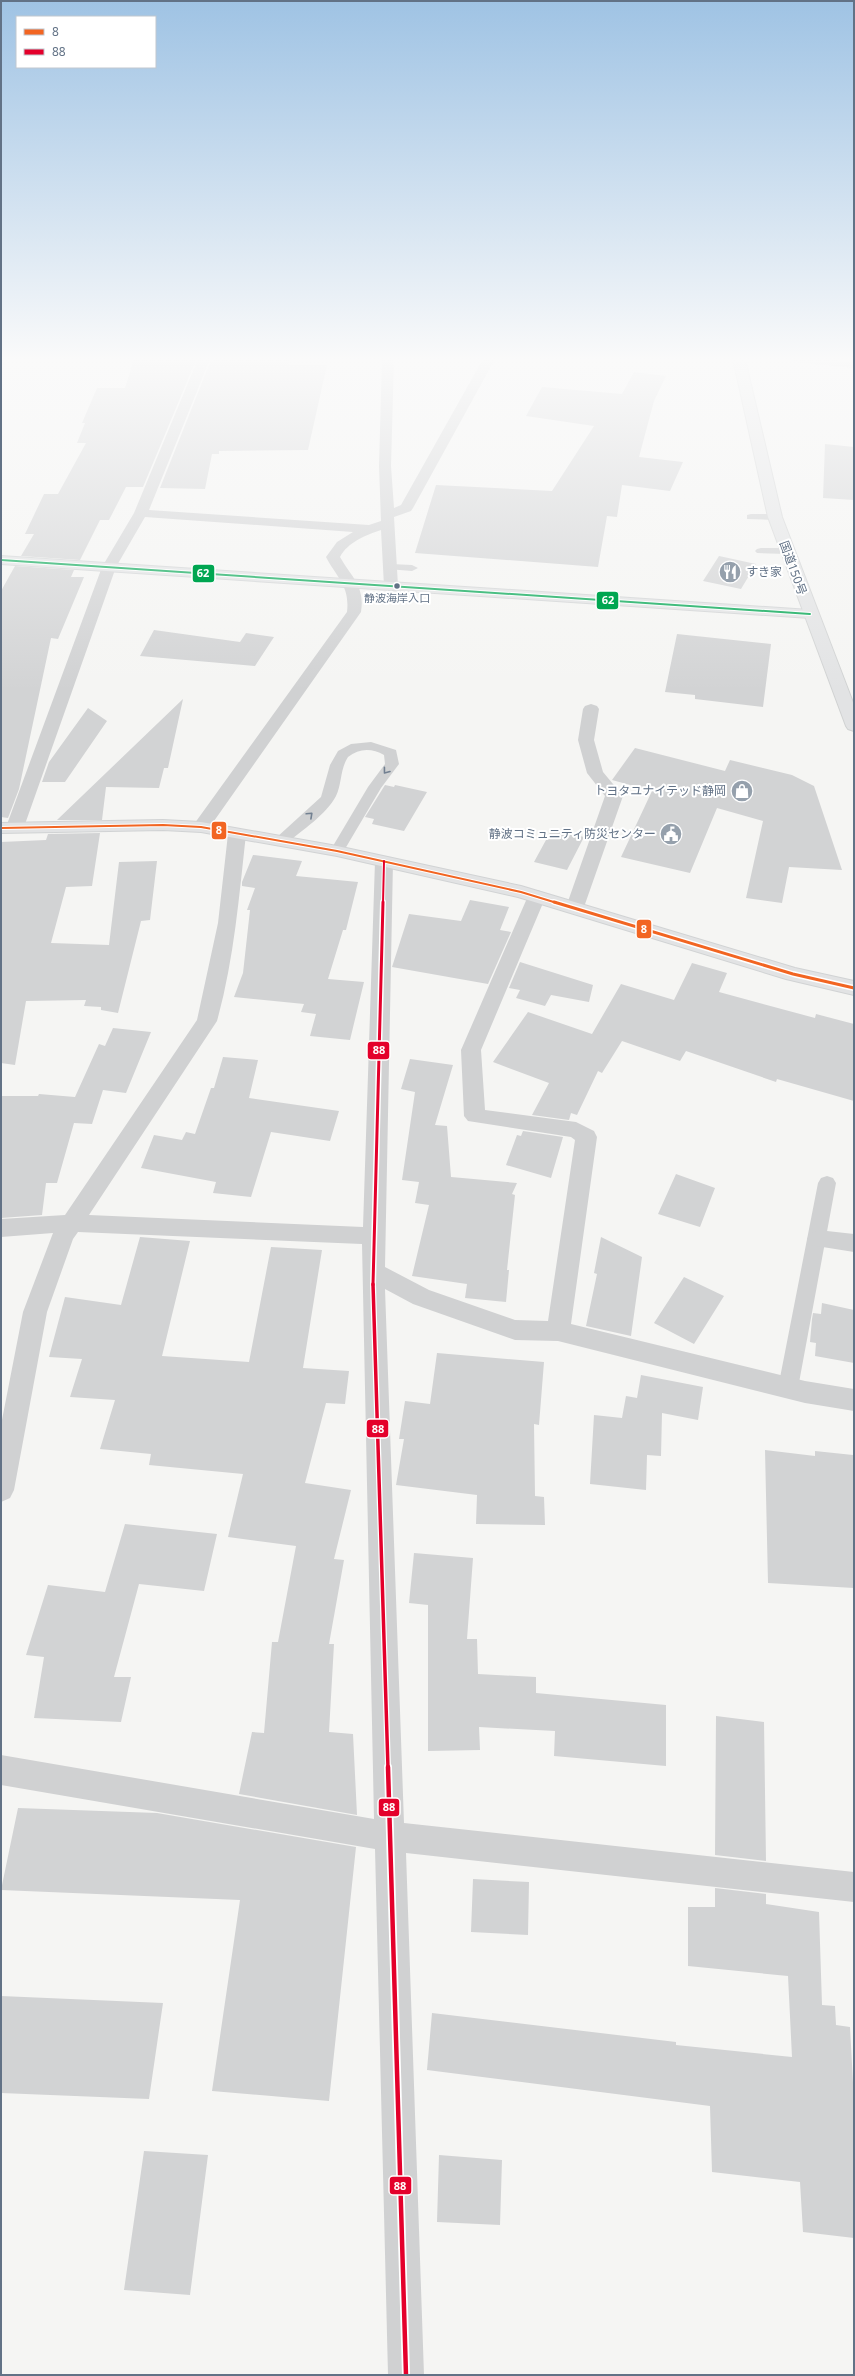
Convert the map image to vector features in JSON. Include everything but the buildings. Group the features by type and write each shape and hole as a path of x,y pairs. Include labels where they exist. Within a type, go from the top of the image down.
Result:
{"main road":[{"name":"国道150号","path":"764,470 775,518 786,551 854,726"},
{"path":"1,560 810,614"},
{"path":"8,827 163,825 201,827 337,851 537,896 793,974 854,988"}],"street":[{"path":"8,827 109,567 141,513 159,470"},
{"path":"385,470 391,586"},
{"path":"201,827 354,612 356,600 352,583 333,557 336,551 346,543 406,508 427,470"},
{"path":"141,513 371,529"},
{"path":"575,907 614,796 595,773 586,740 591,708"},
{"path":"1,1490 35,1312 64,1236 146,1115 206,1021 213,1000 228,923 237,834"},
{"path":"384,861 373,1272 388,1836 406,2375"},
{"path":"537,896 471,1050 475,1116 576,1130 586,1137 558,1330"},
{"path":"1,1228 72,1223 373,1236"},
{"path":"818,1239 854,1243"},
{"path":"373,1272 422,1297 515,1330 558,1330 788,1388 854,1400"},
{"path":"1,1770 388,1836 854,1887"}],"lane":[{"path":"751,517 775,518"},
{"path":"761,550 786,551"},
{"path":"391,568 412,568"},
{"path":"281,841 328,797 338,760 342,754 362,746 384,748 391,753 392,764 371,793 337,851"},
{"path":"788,1388 818,1239 827,1183"}],"transit line":[{"name":"62","path":"1,560 810,614"},
{"name":"8","path":"1,828 163,825 201,827 337,851 521,892 793,974 854,988"},
{"name":"88","path":"384,861 373,1272 406,2375"}],"place":[{"name":"すき家","path":"730,572"},
{"name":"静波海岸入口","path":"397,586"},
{"name":"トヨタユナイテッド静岡","path":"742,791"},
{"name":"静波コミュニティ防災センター","path":"671,834"}]}
